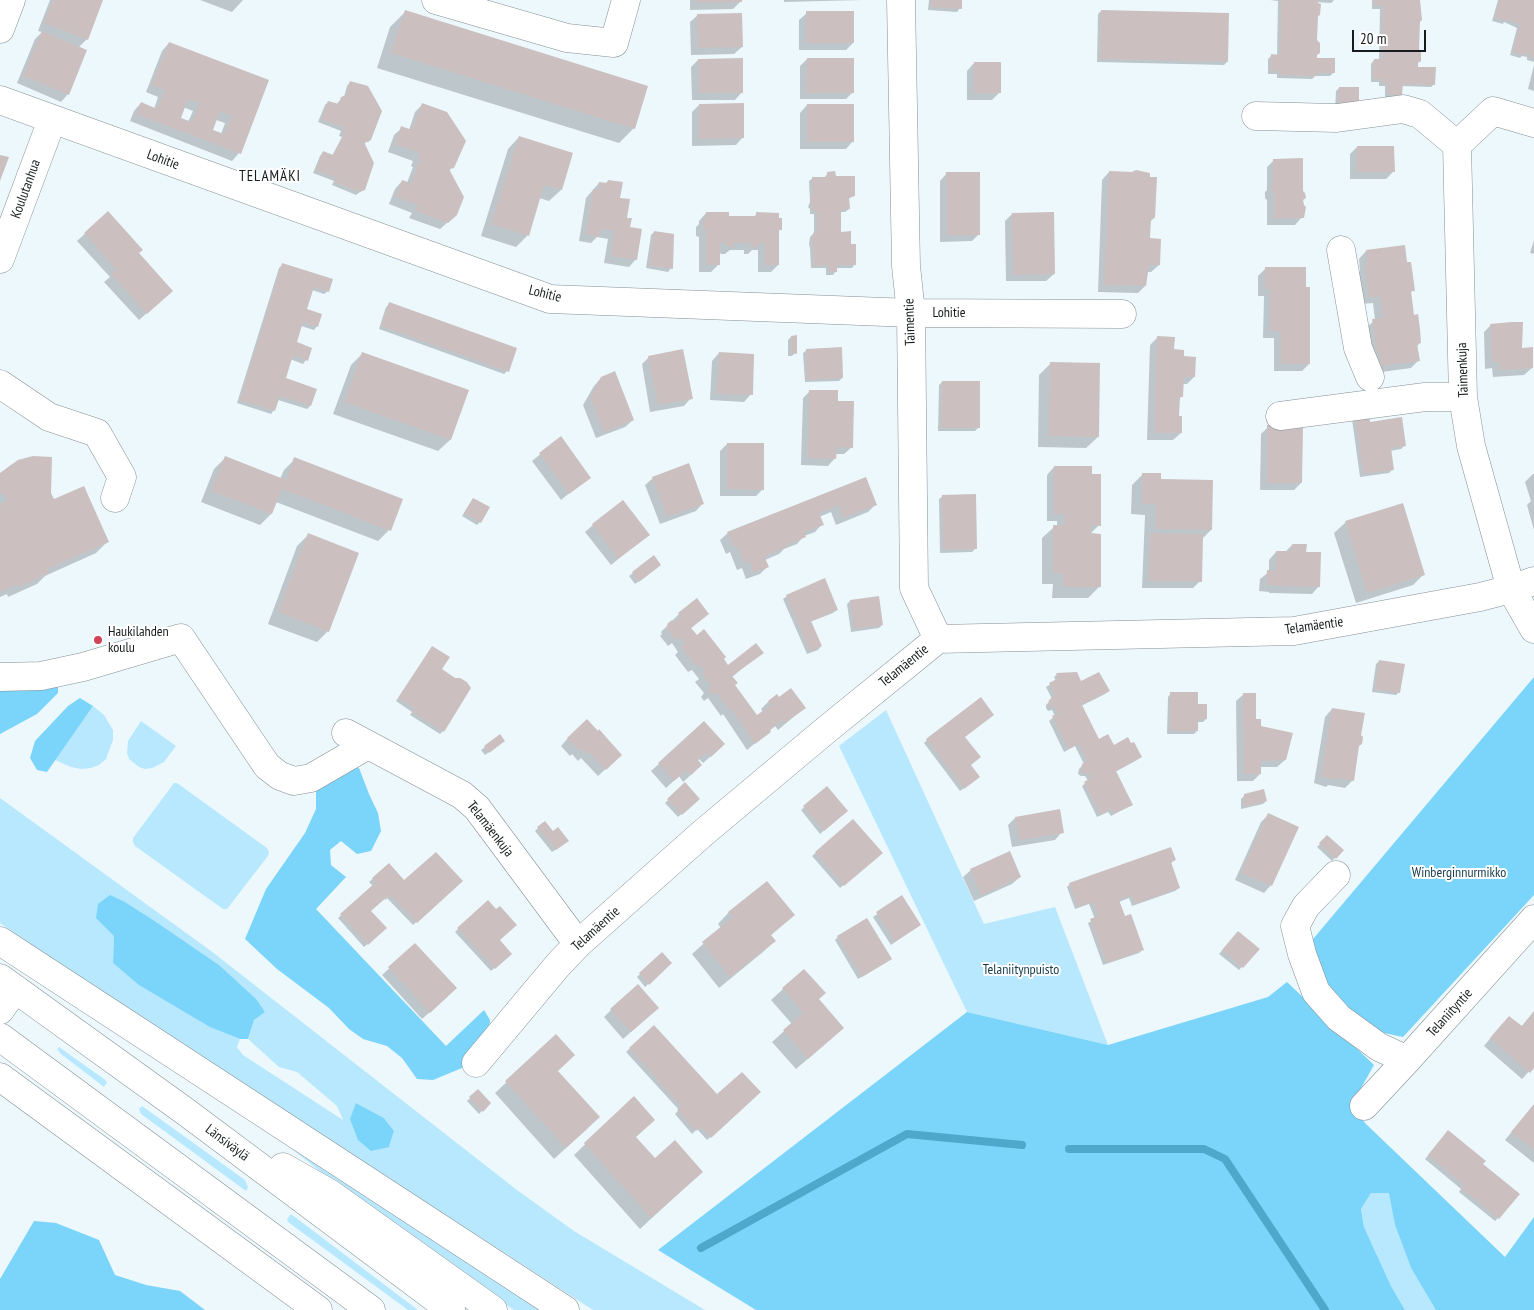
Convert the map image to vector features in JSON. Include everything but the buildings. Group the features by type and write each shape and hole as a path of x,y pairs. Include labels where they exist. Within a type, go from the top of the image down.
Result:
{"main road":[{"path":"0,29 10,0"},
{"path":"436,0 568,38 614,43 626,0"},
{"name":"Taimentie","path":"901,0 906,266 910,313 914,588 938,638"},
{"name":"Lohitie","path":"0,100 550,299 910,313 1122,314"},
{"path":"1256,116 1337,118 1403,109 1420,114 1457,145 1493,111 1534,123"},
{"name":"Koulutanhua","path":"0,259 52,120"},
{"name":"Taimenkuja","path":"1457,145 1463,396 1472,446 1523,586"},
{"path":"1341,250 1358,348 1370,378"},
{"path":"0,384 49,417 97,433 122,477 115,498"},
{"path":"1280,416 1425,397 1463,396"},
{"path":"1523,586 1534,630"},
{"name":"Telamäentie","path":"476,1063 558,964 578,944 710,827 938,638 1294,631 1470,599 1523,586"},
{"name":"Telamäenkuja","path":"0,676 41,676 74,669 181,638 267,766 280,776 294,782 311,778 357,739 462,795 477,808 578,944"},
{"path":"1336,875 1306,906 1295,926 1302,954 1316,992 1339,1018 1379,1047 1407,1060"},
{"name":"Telaniityntie","path":"1364,1106 1534,918"},
{"path":"0,941 565,1310"},
{"name":"Länsiväylä","path":"5,992 186,1112 451,1310"},
{"path":"0,1037 371,1310"},
{"path":"0,1077 318,1310"},
{"path":"186,1112 329,1193 493,1310"}],"green space":[{"name":"Winberginnurmikko","path":"1534,677 1534,895 1403,1037 1384,1033 1348,1014 1324,986 1308,945"},
{"path":"0,685 58,686 58,693 37,714 0,734"},
{"path":"80,698 93,706 47,772 37,770 30,758 35,741 68,706"},
{"path":"93,706 104,715 113,730 113,740 106,759 99,765 81,769 55,760"},
{"name":"Telaniitynpuisto","path":"886,710 984,924 1055,907 1108,1045 967,1012 839,746"},
{"path":"141,721 176,746 164,762 152,768 145,769 139,767 129,759 127,753 128,741"},
{"path":"346,765 359,768 378,813 381,831 371,851 357,854 341,841 330,850 331,865 346,877 316,909 446,1046 484,1010 490,1020 489,1034 462,1068 433,1080 417,1079 402,1058 387,1046 363,1039 349,1029 329,1008 277,969 245,939 266,889 305,833 316,809 316,778"},
{"path":"174,783 177,783 267,848 269,852 268,856 227,909 223,909 135,846 133,842 133,838"},
{"path":"0,798 211,951 517,1190 574,1231 705,1310 593,1310 103,994 0,923","holes":["125,902 219,965 265,1012 254,1020 248,1039 279,1067 297,1072 337,1106 343,1120 243,1055 237,1047 240,1039 211,1027 139,984 113,963 114,936","356,1103 384,1118 394,1131 389,1147"]},
{"path":"110,895 125,902 219,965 256,999 265,1012 254,1020 248,1039 240,1039 210,1027 139,985 113,963 114,936 96,918 98,904"},
{"path":"1287,982 1374,1065 1351,1106 1366,1124 1505,1257 1534,1217 1534,1310 1436,1310 1411,1268 1395,1225 1389,1193 1371,1193 1361,1209 1364,1227 1391,1286 1405,1310 756,1310 658,1250 967,1012 1108,1045 1268,997"},
{"path":"59,1047 104,1079 107,1082 104,1087 61,1054 57,1049"},
{"path":"356,1103 384,1118 394,1131 389,1147 371,1151 358,1140 350,1119"},
{"path":"142,1106 245,1180 248,1187 246,1191 141,1114 139,1109"},
{"path":"277,1137 547,1310 514,1310 346,1192"},
{"path":"1371,1193 1390,1193 1395,1225 1411,1268 1438,1310 1405,1310 1391,1286 1364,1227 1361,1209"},
{"path":"291,1214 418,1310 408,1310 288,1222 287,1219"},
{"path":"34,1221 56,1223 99,1240 115,1275 146,1285 180,1291 205,1310 0,1310 0,1279"}],"waterway":[{"path":"701,1248 907,1134 1022,1145"},
{"path":"1069,1149 1204,1149 1225,1159 1325,1310"}],"place":[{"name":"Haukilahden koulu","path":"98,640"}],"district":[{"name":"TELAMÄKI","path":"270,177"}]}
